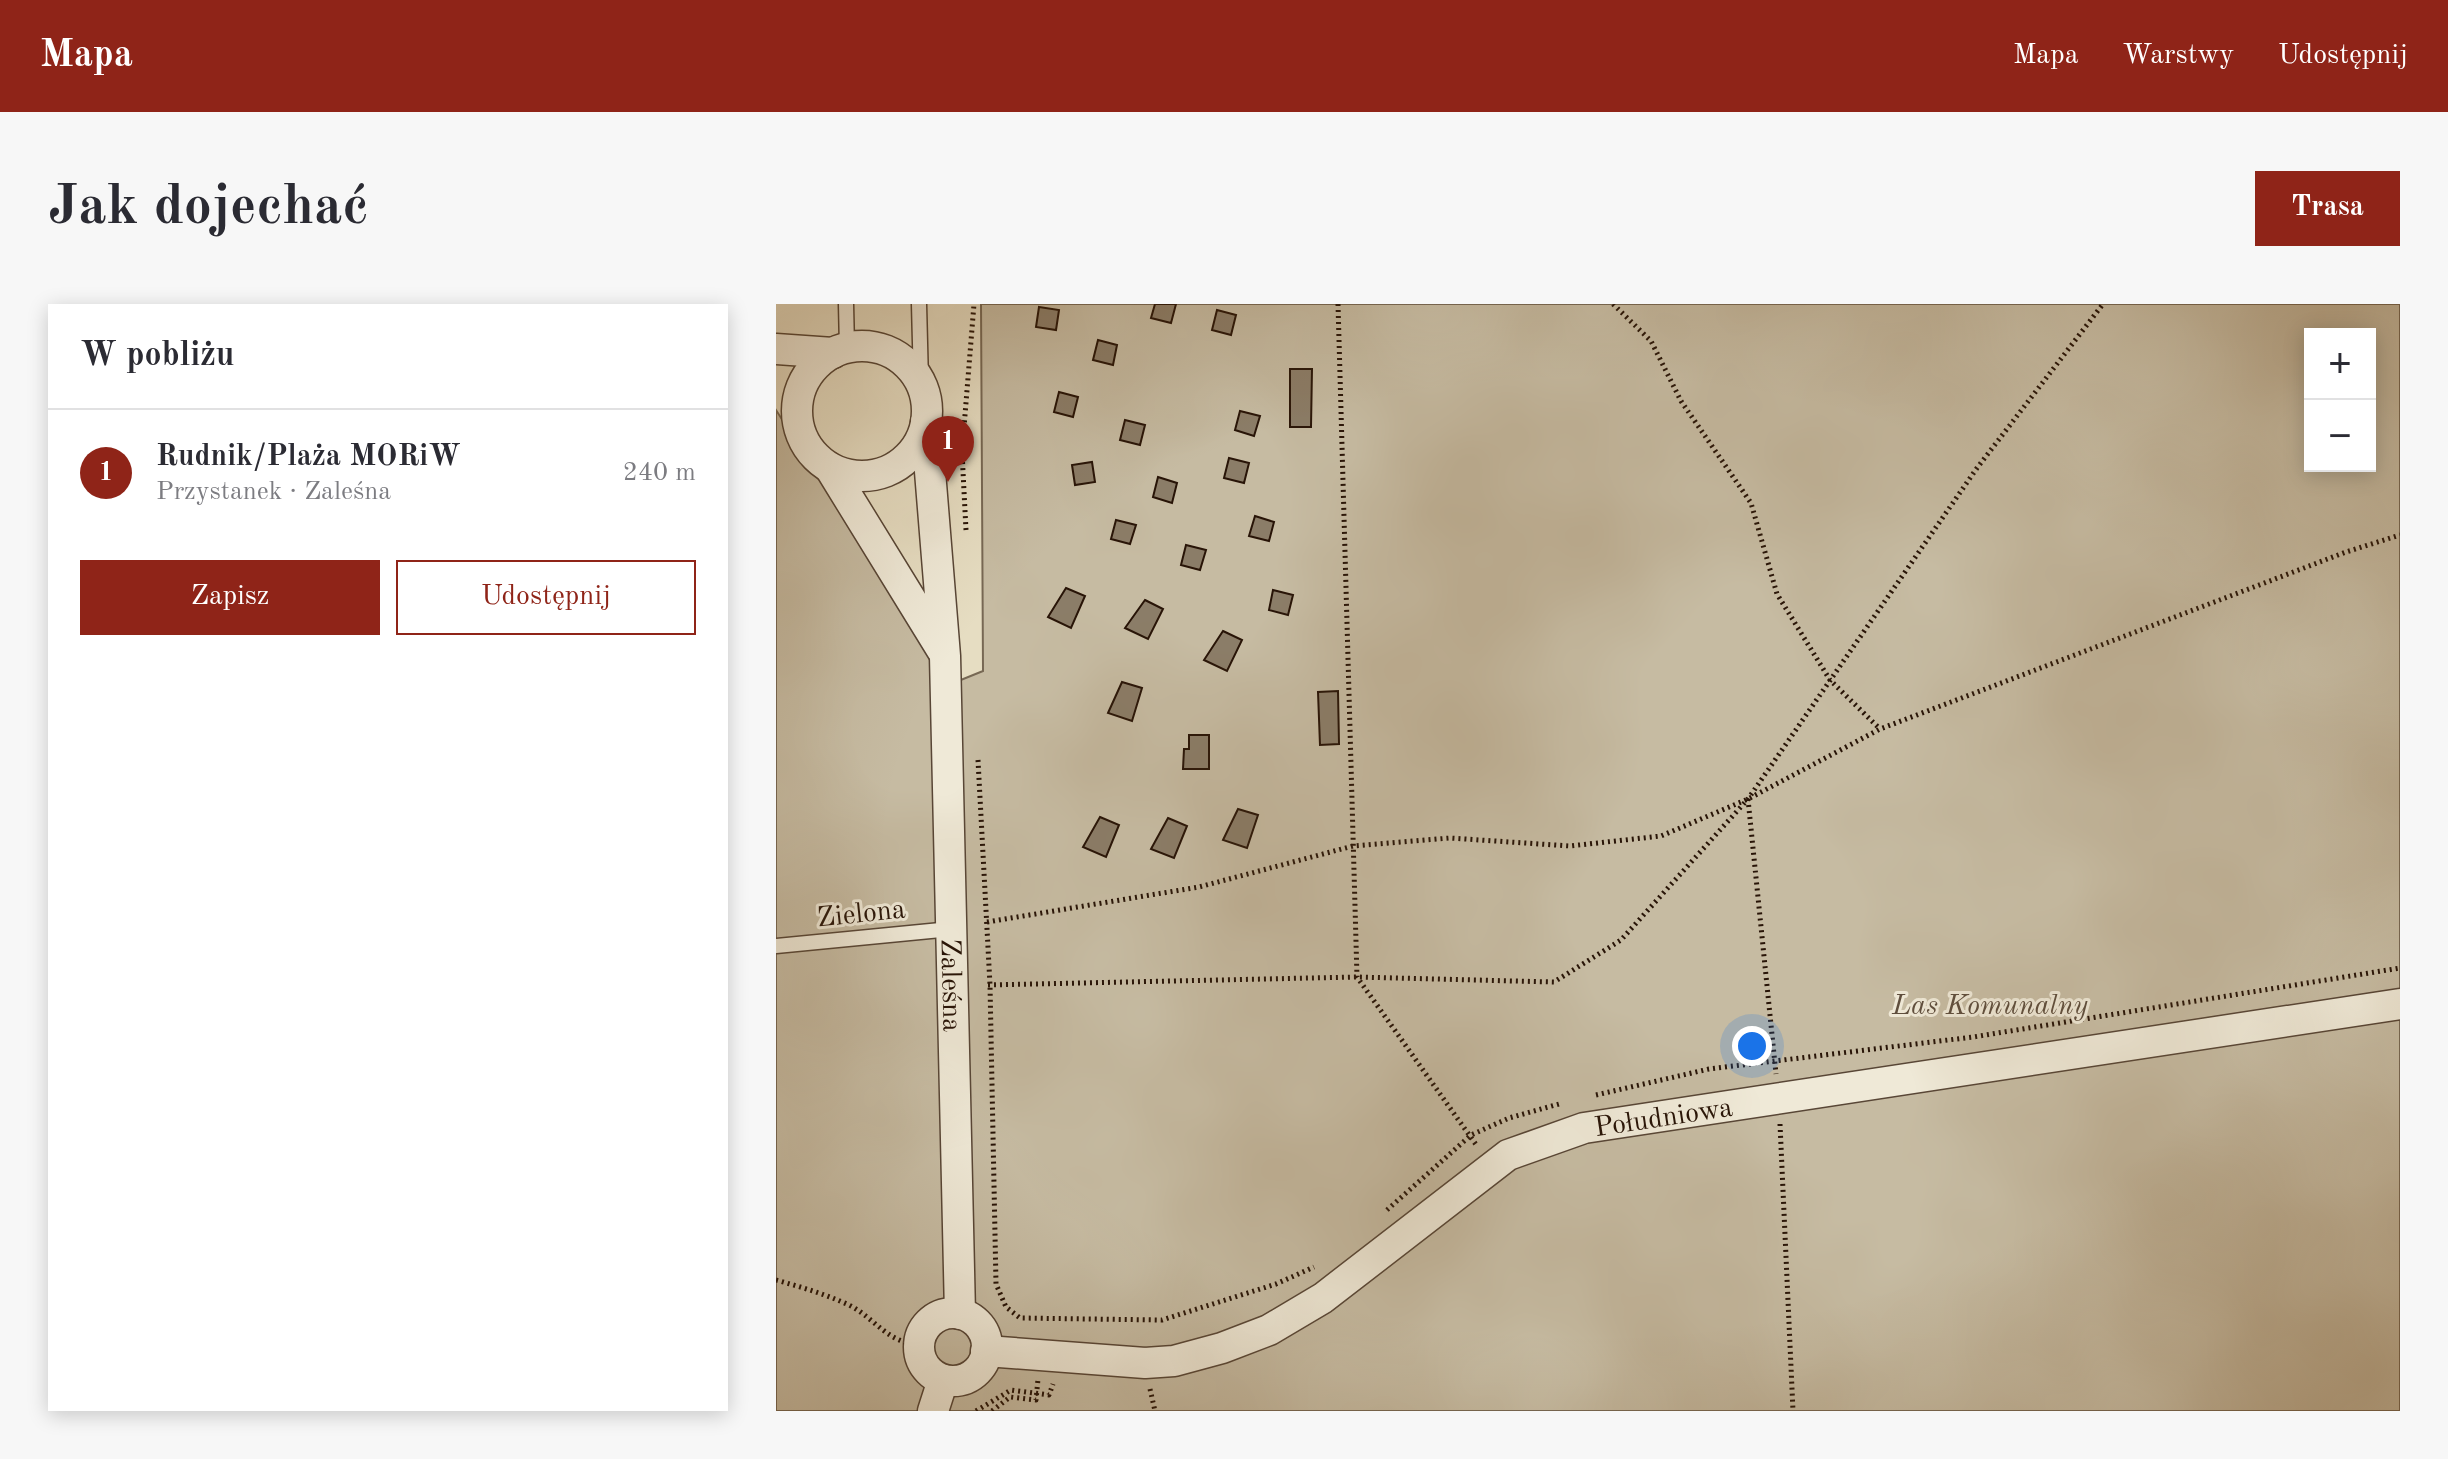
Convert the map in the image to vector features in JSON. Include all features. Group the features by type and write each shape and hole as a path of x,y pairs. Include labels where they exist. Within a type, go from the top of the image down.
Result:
{"street":[{"path":"776,349 840,351 869,347 890,352 908,365 921,382"},
{"path":"840,351 810,372 803,385 798,423 815,456 830,468 849,475 870,476 890,470 907,459 920,442 926,422"},
{"path":"776,357 803,385"},
{"name":"Zaleśna","path":"921,382 927,402 926,422 945,656 960,1314"},
{"path":"830,468 945,656"},
{"name":"Południowa","path":"986,1351 1145,1363 1174,1361 1222,1348 1269,1330 1323,1298 1490,1167 1542,1140 1584,1128 2400,1004"},
{"path":"960,1314 978,1325 986,1351 974,1373 954,1381 943,1380 925,1366 919,1344 928,1324 938,1317 960,1314"},
{"path":"933,1411 943,1380"}],"lane":[{"path":"840,351 846,304"},
{"name":"Zaleśna","path":"919,304 921,382"},
{"name":"Zielona","path":"776,946 951,929"}],"path":[{"path":"967,546 962,452 974,304"},
{"path":"1338,304 1357,977 1471,1135 1490,1167"},
{"path":"1613,304 1651,341 1681,401 1751,503 1777,594 1830,680 1880,729"},
{"path":"951,989 990,985 1357,977 1554,982 1621,940 1748,799 1977,468 2103,304"},
{"path":"987,922 1199,887 1353,846 1450,838 1570,846 1661,836 1748,799 1880,729 2346,552 2400,535"},
{"path":"978,749 990,985 996,1284 1006,1307 1020,1318"},
{"path":"1748,799 1778,1100 1793,1411"},
{"path":"776,1280 841,1302 876,1323 894,1341 919,1344"}],"green space":[{"name":"Las Komunalny","path":"981,304 2400,304 2400,1411 776,1411 776,410 951,684 983,671"}],"building":[{"path":"1155,304 1176,304 1171,323 1151,318"},
{"path":"1039,307 1059,310 1056,330 1036,327"},
{"path":"1217,310 1236,315 1231,335 1212,330"},
{"path":"1098,340 1117,345 1113,365 1093,360"},
{"path":"1290,369 1312,369 1311,427 1290,427"},
{"path":"1059,392 1078,397 1073,417 1054,412"},
{"path":"1240,411 1260,416 1254,436 1235,430"},
{"path":"1125,420 1145,425 1140,445 1120,440"},
{"path":"1229,458 1249,463 1244,483 1224,478"},
{"path":"1092,462 1095,482 1075,485 1072,465"},
{"path":"1158,477 1177,483 1172,503 1153,497"},
{"path":"1255,516 1274,522 1269,541 1249,536"},
{"path":"1116,520 1136,525 1130,544 1111,539"},
{"path":"1186,545 1206,550 1200,570 1181,565"},
{"path":"1066,588 1085,596 1071,628 1048,617"},
{"path":"1273,590 1293,595 1288,615 1269,610"},
{"path":"1145,600 1163,609 1148,639 1125,628"},
{"path":"1223,631 1242,640 1227,671 1204,660"},
{"path":"1122,682 1142,688 1132,721 1108,713"},
{"path":"1338,691 1339,744 1320,745 1318,692"},
{"path":"1189,735 1209,735 1209,769 1183,769 1184,749 1189,749"},
{"path":"1238,809 1258,815 1247,848 1223,840"},
{"path":"1100,817 1119,825 1106,857 1083,847"},
{"path":"1168,818 1187,826 1174,858 1151,849"}],"place":[{"name":"Rudnik/Plaża MORiW","path":"948,482"}]}
